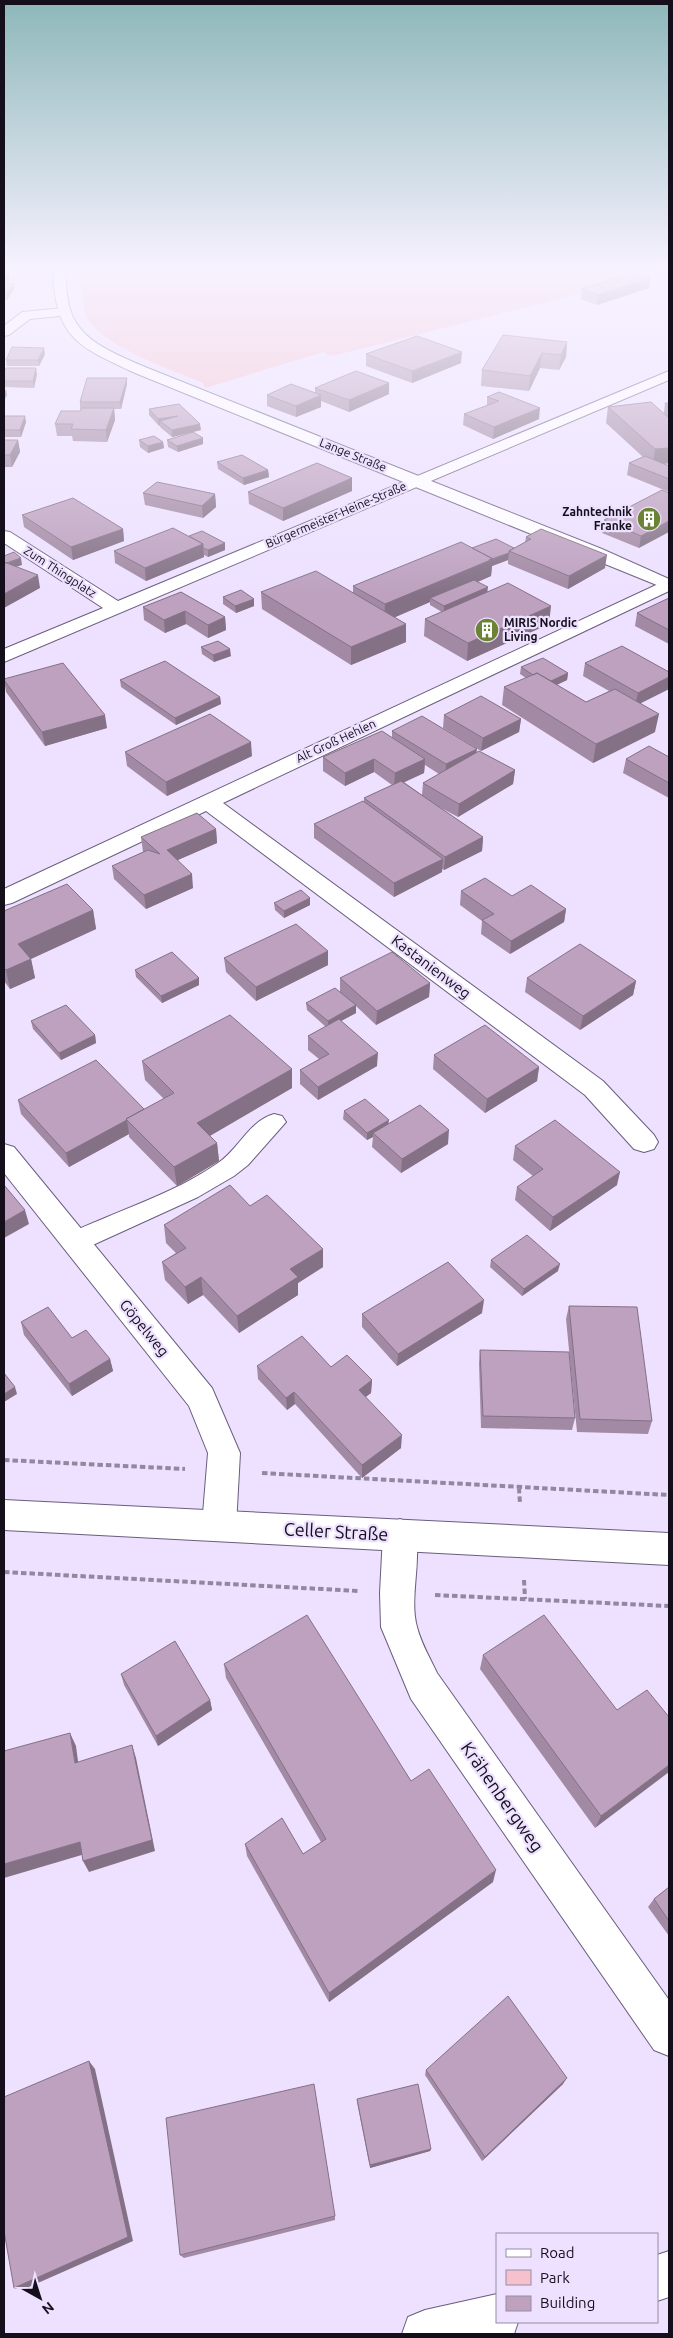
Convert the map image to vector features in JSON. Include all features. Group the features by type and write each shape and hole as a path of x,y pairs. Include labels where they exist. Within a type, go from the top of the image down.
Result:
{"street":[{"name":"Lange Straße","path":"160,378 596,553 669,585"},
{"name":"Bürgermeister-Heine-Straße","path":"4,656 662,378"},
{"name":"Zum Thingplatz","path":"4,536 116,608"},
{"name":"Alt Groß Hehlen","path":"4,898 669,585"},
{"name":"Kastanienweg","path":"208,802 594,1088 644,1142"},
{"name":"Göpelweg","path":"4,1154 201,1398 224,1453 219,1526"},
{"name":"Celler Straße","path":"4,1515 669,1549"},
{"name":"Krähenbergweg","path":"400,1535 397,1593 399,1628 424,1686 669,2035"},
{"path":"425,2334 496,2317"}],"lane":[{"path":"75,1242 203,1184 229,1168 246,1154 263,1129 274,1122"}],"path":[{"path":"4,1460 669,1495"},
{"path":"4,1572 210,1583"},
{"path":"610,1604 669,1606"}],"green space":[{"path":"191,378 237,378 205,388 203,383"}],"building":[{"path":"4,378 34,378 33,381 4,381"},
{"path":"87,378 127,378 120,402 80,402"},
{"path":"339,378 376,378 389,383 349,400 315,388"},
{"path":"291,384 321,395 296,406 267,395"},
{"path":"499,392 540,408 494,427 464,414 499,401 487,397"},
{"path":"651,402 669,418 669,448 655,449 608,407"},
{"path":"179,404 200,424 172,430 160,421 178,416 158,419 149,409"},
{"path":"82,408 114,408 106,430 71,429 73,424 55,424 61,411 80,411"},
{"path":"4,416 25,416 20,430 4,430"},
{"path":"193,432 203,438 177,446 167,440"},
{"path":"154,436 163,442 148,446 139,440"},
{"path":"4,440 18,440 10,455 4,455"},
{"path":"242,455 268,470 243,478 217,462"},
{"path":"645,456 669,466 669,479 629,463"},
{"path":"317,463 352,478 283,508 248,492"},
{"path":"157,482 215,494 202,506 143,493"},
{"path":"662,490 669,493 669,521 641,536 604,520"},
{"path":"73,498 123,529 71,547 22,515"},
{"path":"173,528 203,544 145,568 114,551"},
{"path":"541,529 607,555 569,576 509,551 531,539 526,537"},
{"path":"202,531 225,543 208,550 203,548 203,544 189,536"},
{"path":"496,539 514,548 509,553 493,559 472,548"},
{"path":"461,542 493,559 385,604 353,586"},
{"path":"14,552 21,558 4,562 4,556"},
{"path":"4,562 38,575 4,594"},
{"path":"316,571 406,624 351,647 261,592"},
{"path":"474,580 488,587 444,606 430,598"},
{"path":"508,583 551,606 468,643 425,619"},
{"path":"241,590 254,599 235,606 223,597"},
{"path":"181,592 225,617 208,625 185,611 164,620 143,607"},
{"path":"669,598 669,630 637,613"},
{"path":"218,641 230,649 213,655 201,647"},
{"path":"622,646 669,672 669,677 638,693 585,663"},
{"path":"543,658 568,673 551,681 537,673 533,675 521,667"},
{"path":"165,661 220,697 175,718 120,680"},
{"path":"63,663 105,715 42,732 4,679"},
{"path":"537,673 586,702 615,689 659,714 596,744 504,687"},
{"path":"481,696 521,719 483,738 444,715"},
{"path":"210,714 251,742 166,782 125,752"},
{"path":"422,716 477,749 446,764 392,731"},
{"path":"382,731 425,759 395,773 374,759 345,773 323,757"},
{"path":"649,746 669,757 669,783 626,759"},
{"path":"479,751 515,770 459,804 423,783"},
{"path":"401,781 483,837 445,857 364,798"},
{"path":"363,801 443,859 394,883 314,824"},
{"path":"197,813 216,829 167,850 192,874 144,895 112,866 148,850 160,854 141,837"},
{"path":"485,878 512,896 531,885 566,909 511,941 482,920 494,914 461,891"},
{"path":"67,884 93,910 18,944 31,959 6,970 4,968 4,911"},
{"path":"301,890 310,898 284,911 274,903"},
{"path":"296,924 328,951 256,987 224,958"},
{"path":"580,944 636,981 583,1016 527,978"},
{"path":"172,952 199,978 161,996 135,970"},
{"path":"392,952 430,983 377,1011 340,978"},
{"path":"335,988 356,1005 328,1021 306,1003"},
{"path":"66,1005 95,1035 59,1053 31,1021"},
{"path":"230,1015 292,1069 197,1123 217,1143 174,1167 126,1119 174,1093 142,1061"},
{"path":"339,1019 378,1053 318,1087 300,1070 329,1054 308,1036"},
{"path":"485,1025 539,1067 487,1099 434,1055"},
{"path":"96,1060 144,1109 66,1153 18,1100"},
{"path":"365,1099 389,1120 367,1133 344,1111"},
{"path":"420,1105 449,1130 402,1159 373,1133"},
{"path":"555,1120 620,1172 553,1217 517,1187 543,1169 515,1146"},
{"path":"4,1185 25,1210 4,1222"},
{"path":"230,1185 250,1206 267,1195 323,1249 290,1269 298,1277 237,1316 201,1277 185,1287 162,1262 186,1248 164,1225"},
{"path":"527,1235 560,1264 524,1289 491,1260"},
{"path":"448,1262 484,1300 398,1354 362,1314"},
{"path":"569,1306 637,1307 652,1421 580,1419"},
{"path":"48,1307 72,1338 86,1330 110,1359 69,1384 21,1322"},
{"path":"302,1336 331,1367 347,1355 372,1380 359,1390 402,1435 362,1465 294,1392 286,1398 257,1366"},
{"path":"480,1350 569,1352 575,1418 483,1416"},
{"path":"4,1373 15,1387 4,1394"},
{"path":"307,1615 411,1781 429,1769 496,1870 329,1993 245,1844 282,1818 303,1854 326,1839 224,1664"},
{"path":"544,1615 617,1710 647,1690 669,1717 669,1765 601,1816 483,1655"},
{"path":"175,1641 210,1700 156,1736 121,1674"},
{"path":"70,1733 75,1763 132,1745 152,1840 83,1861 80,1842 4,1864 4,1751"},
{"path":"669,1887 669,1921 654,1899"},
{"path":"508,1996 567,2078 485,2157 426,2070"},
{"path":"89,2061 128,2237 14,2288 4,2231 4,2097"},
{"path":"314,2084 335,2216 180,2255 166,2118"},
{"path":"418,2084 431,2149 370,2165 357,2099"}],"place":[{"name":"Zahntechnik Franke","path":"649,519"},
{"name":"MIRIS Nordic Living","path":"487,630"}]}
